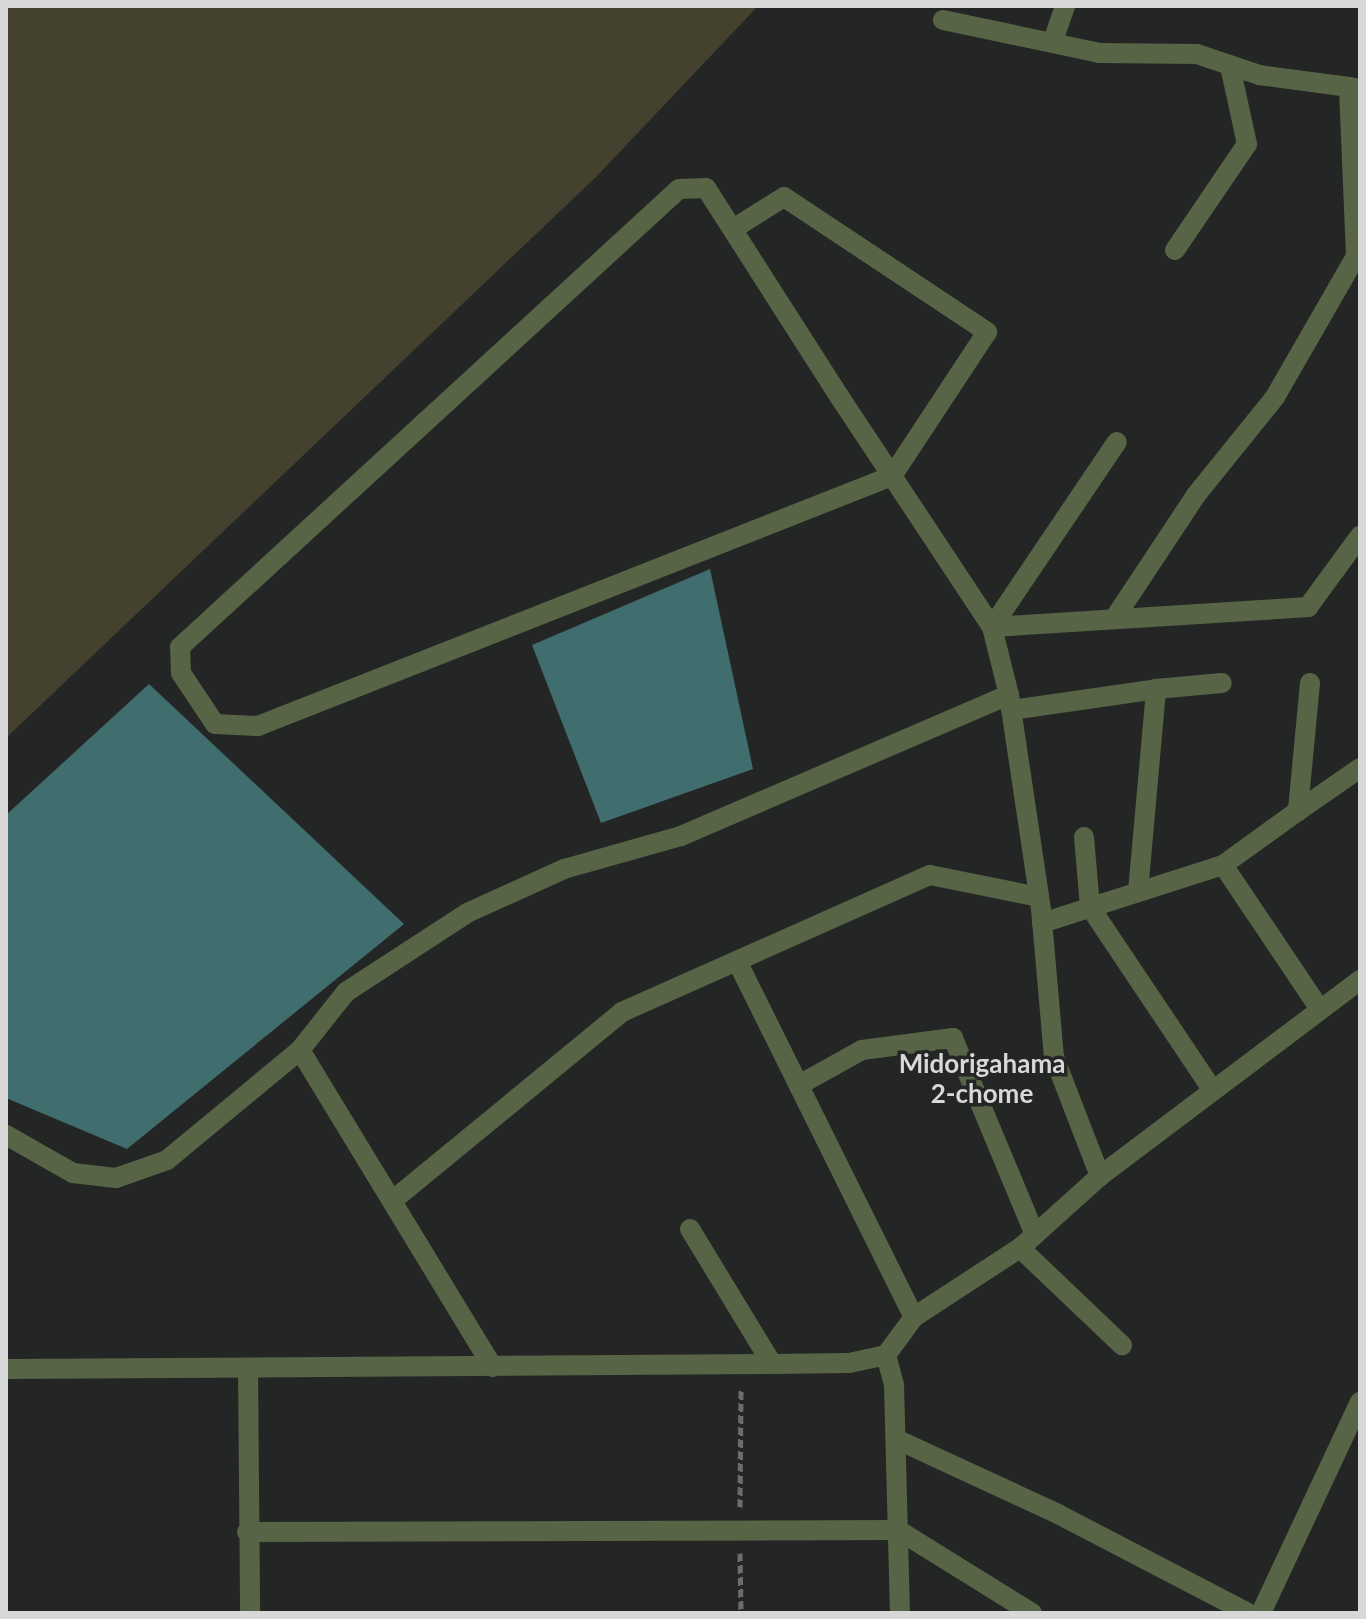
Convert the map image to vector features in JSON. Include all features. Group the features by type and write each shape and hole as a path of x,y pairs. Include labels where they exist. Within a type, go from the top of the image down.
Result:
{"street":[{"path":"1053,41 1065,6"},
{"path":"943,20 1099,53 1197,54 1259,75 1354,88 1356,256 1275,397 1196,495 1116,616"},
{"path":"1175,250 1247,144 1230,66"},
{"path":"733,229 784,197 987,332 892,476 258,726 215,724 181,673 180,647 679,189 706,188 892,476 992,627 1010,702 1039,897 1054,1057 1100,1176"},
{"path":"992,627 1117,442"},
{"path":"992,627 1116,616 1308,607 1360,536"},
{"path":"6,1135 73,1173 116,1178 167,1160 300,1050 346,992 467,913 564,869 681,836 1010,702 1222,683"},
{"path":"1298,811 1310,683"},
{"path":"1138,892 1156,689"},
{"path":"1042,923 1223,865 1360,768"},
{"path":"1084,837 1090,907 1213,1091"},
{"path":"1223,865 1319,1008"},
{"path":"392,1201 622,1012 930,875 1039,897"},
{"path":"737,961 914,1317"},
{"path":"6,1369 849,1363 886,1355 914,1317 1027,1241 1100,1176 1360,980"},
{"path":"799,1085 862,1050 953,1038 1027,1241 1122,1345"},
{"path":"300,1050 493,1367"},
{"path":"690,1229 772,1364"},
{"path":"886,1355 894,1385 900,1613"},
{"path":"248,1368 250,1613"},
{"path":"1261,1613 1360,1402"},
{"path":"896,1439 1058,1514 1248,1613"},
{"path":"247,1532 898,1530 1032,1613"}],"path":[{"path":"741,1364 741,1613"}],"shaded area":[{"path":"6,6 758,6 596,177 6,738"}],"water":[{"path":"710,569 753,769 601,823 532,645"},
{"path":"149,684 404,924 127,1149 6,1098 6,815"}],"district":[{"name":"Midorigahama 2-chome","path":"982,1079"}]}
